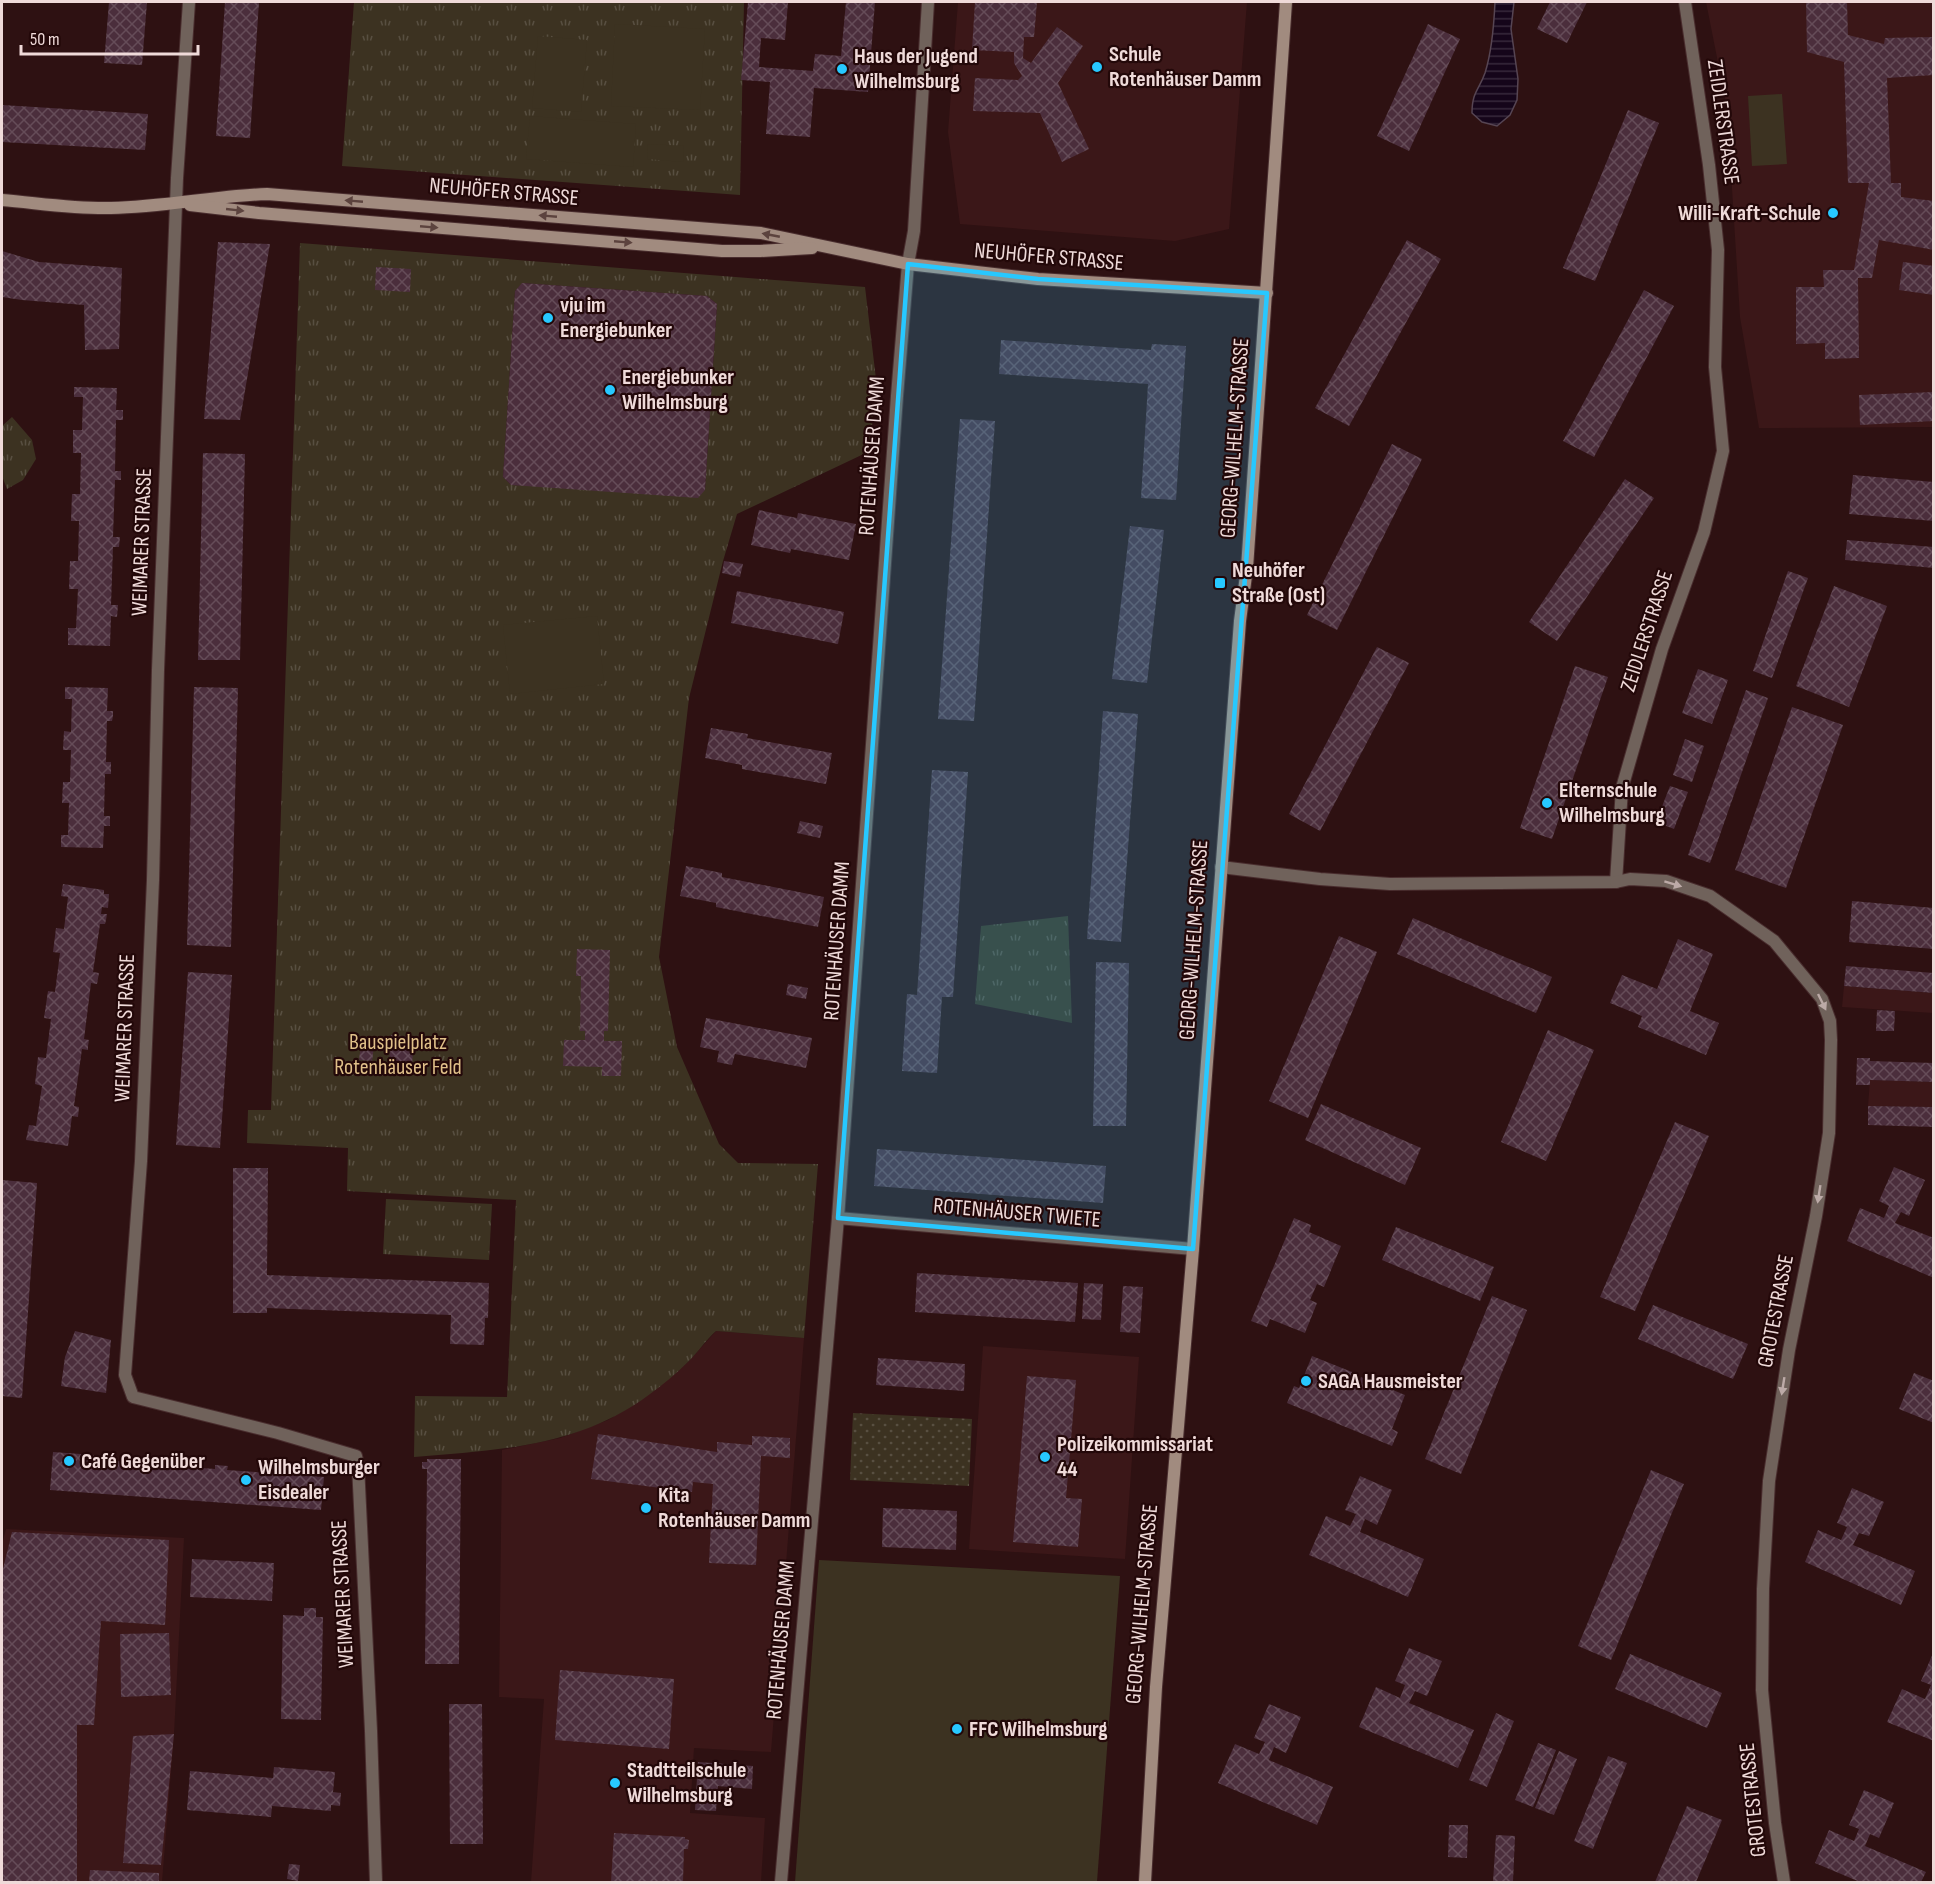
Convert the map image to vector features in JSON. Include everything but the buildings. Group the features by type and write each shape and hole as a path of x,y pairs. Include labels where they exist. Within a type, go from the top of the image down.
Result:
{"street":[{"name":"WEIMARER STRASSE","path":"189,2 177,204 141,1161 125,1375 133,1397 278,1432 356,1456 371,1731 376,1882"},
{"name":"ROTENHÄUSER DAMM","path":"781,1882 838,1218 894,430 908,264 914,231 928,2"},
{"name":"GEORG-WILHELM-STRASSE","path":"1145,1882 1156,1687 1240,621 1247,568 1286,2"},
{"name":"ZEIDLERSTRASSE","path":"1616,882 1622,788 1662,649 1704,532 1722,451 1715,367 1718,250 1709,165 1685,2"},
{"name":"NEUHÖFER STRASSE","path":"2,200 110,208 177,204 212,197 267,194 761,233 908,264 1038,279 1267,293"},
{"name":"NEUHÖFER STRASSE","path":"177,204 259,213 722,251 828,247"},
{"path":"1221,867 1320,879 1390,884 1616,882"},
{"name":"GROTESTRASSE","path":"1616,882 1630,879 1666,881 1710,896 1774,941 1822,999 1830,1021 1829,1133 1816,1216 1787,1361 1769,1481 1762,1690 1775,1823 1784,1882"},
{"name":"ROTENHÄUSER TWIETE","path":"838,1218 1192,1249"}],"highlighted area":[{"path":"908,264 1038,279 1267,293 1193,1249 838,1218"}],"shaded area":[{"name":"Schule Rotenhäuser Damm","path":"958,2 1247,2 1229,229 1175,241 960,224 948,132"},
{"path":"1495,2 1514,2 1511,29 1518,79 1517,100 1510,115 1497,126 1482,122 1472,113 1472,106 1489,56"},
{"name":"Willi-Kraft-Schule","path":"1706,2 1933,2 1933,427 1759,428 1740,317 1727,108"},
{"path":"1844,986 1933,993 1933,1013 1842,1007"},
{"path":"1870,1080 1933,1082 1933,1107 1868,1106"},
{"name":"Kita Rotenhäuser Damm","path":"716,1331 804,1338 771,1752 694,1748 690,1813 765,1818 761,1882 531,1882 544,1699 499,1697 502,1450 560,1438 608,1420 670,1378"},
{"path":"983,1346 1139,1357 1125,1559 969,1549"},
{"path":"6,1529 184,1538 174,1734 162,1882 2,1882 2,1544"}],"green space":[{"path":"354,2 744,2 740,195 342,166"},
{"path":"615,24 705,29 700,110 611,106"},
{"path":"538,36 587,40 581,112 532,108"},
{"path":"1782,94 1787,164 1752,166 1748,96"},
{"path":"530,116 636,124 633,167 526,159"},
{"path":"648,144 684,146 683,162 647,159"},
{"name":"Bauspielplatz Rotenhäuser Feld","path":"300,243 865,287 876,379 870,451 737,514 689,698 659,957 677,1047 719,1144 738,1163 818,1164 804,1338 716,1331 689,1361 650,1394 623,1412 595,1425 537,1443 476,1452 414,1457 415,1396 507,1397 516,1200 347,1191 348,1148 247,1143 248,1110 271,1110","holes":["522,283 707,296 717,304 705,490 511,485 503,477 515,291"]},
{"path":"12,417 32,440 36,459 23,480 7,489 2,476 2,426"},
{"path":"597,616 604,684 510,694 503,625"},
{"path":"1068,916 1072,1023 975,1004 981,926"},
{"path":"386,1199 492,1204 489,1260 383,1254"},
{"path":"853,1413 972,1419 969,1486 850,1480"},
{"name":"FFC Wilhelmsburg","path":"819,1560 1120,1576 1097,1882 795,1882"}],"place":[{"name":"Schule Rotenhäuser Damm","path":"1097,67"},
{"name":"Haus der Jugend Wilhelmsburg","path":"842,69"},
{"name":"Willi-Kraft-Schule","path":"1833,213"},
{"name":"vju im Energiebunker","path":"548,318"},
{"name":"Energiebunker Wilhelmsburg","path":"610,390"},
{"name":"Neuhöfer Straße (Ost)","path":"1220,583"},
{"name":"Elternschule Wilhelmsburg","path":"1547,803"},
{"name":"SAGA Hausmeister","path":"1306,1381"},
{"name":"Polizeikommissariat 44","path":"1045,1457"},
{"name":"Café Gegenüber","path":"69,1461"},
{"name":"Wilhelmsburger Eisdealer","path":"246,1480"},
{"name":"Kita Rotenhäuser Damm","path":"646,1508"},
{"name":"FFC Wilhelmsburg","path":"957,1729"},
{"name":"Stadtteilschule Wilhelmsburg","path":"615,1783"}]}
